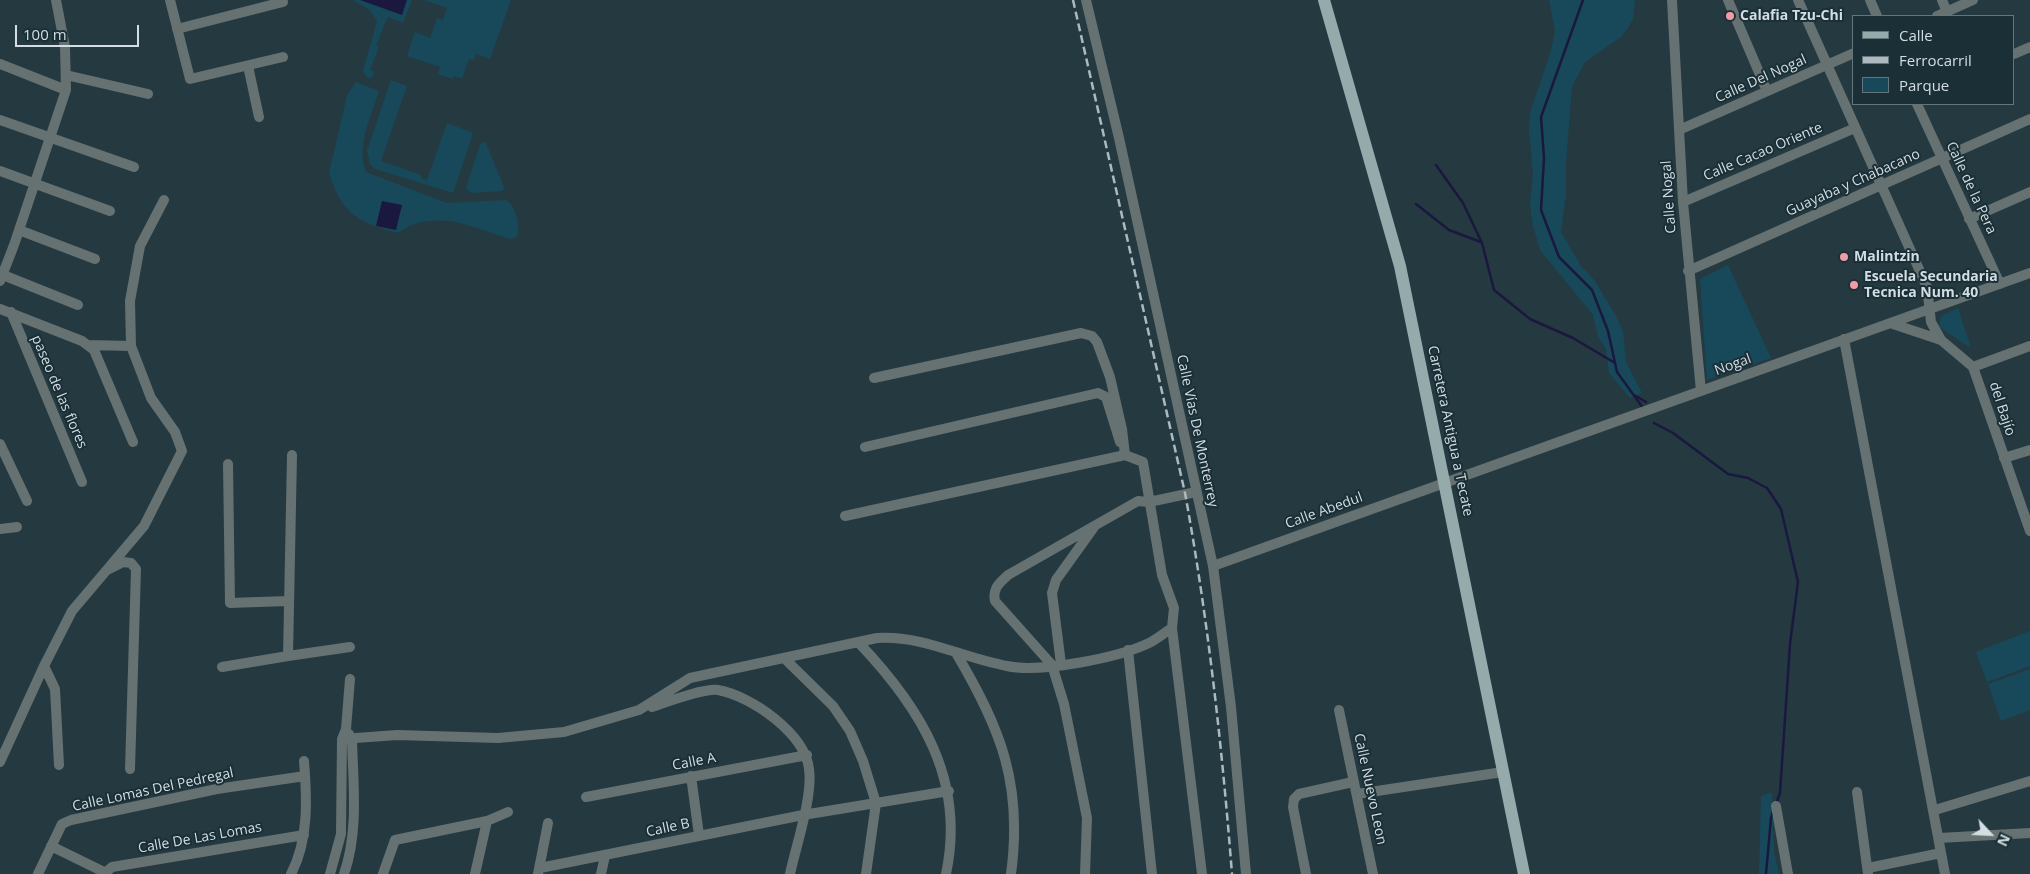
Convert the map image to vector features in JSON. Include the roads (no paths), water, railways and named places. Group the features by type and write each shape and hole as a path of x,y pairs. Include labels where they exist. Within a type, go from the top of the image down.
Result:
{"main road":[{"name":"Carretera Antigua a Tecate","path":"1324,0 1400,266 1446,482 1524,874"}],"street":[{"path":"56,0 65,47 66,90 36,184 1,278 78,305"},
{"path":"170,0 190,79 283,57"},
{"name":"Calle Vías De Monterrey","path":"1086,0 1119,138 1213,566 1231,707 1246,874"},
{"name":"Calle Nogal","path":"1672,0 1683,202 1700,391"},
{"path":"1728,0 1767,91"},
{"path":"1798,0 1927,288 1931,322 1941,340 1973,367 2030,346"},
{"path":"1870,0 1878,15"},
{"path":"1942,0 1947,12"},
{"path":"1940,15 1973,0"},
{"path":"177,29 282,2"},
{"path":"2015,54 2030,47"},
{"name":"Calle Del Nogal","path":"1678,130 1852,54"},
{"path":"0,64 66,90"},
{"path":"248,66 258,117"},
{"path":"66,75 148,94"},
{"name":"Calle de la Pera","path":"1917,105 2000,284"},
{"path":"0,120 134,167"},
{"name":"Guayaba y Chabacano","path":"1688,271 2030,120"},
{"name":"Calle Cacao Oriente","path":"1683,202 1854,128"},
{"path":"0,171 110,210"},
{"path":"1969,219 2030,192"},
{"path":"1,755 72,611 103,571 144,526 182,451 175,432 151,398 131,346 130,301 140,246 164,200"},
{"path":"19,230 95,259"},
{"name":"Nogal","path":"1446,482 2030,273"},
{"path":"0,309 82,341 94,350 133,442"},
{"name":"paseo de las flores","path":"11,312 82,482"},
{"path":"1890,323 1941,340"},
{"path":"874,378 1082,333 1092,336 1097,342 1110,378 1122,429 1122,444 1125,455"},
{"path":"1844,339 1945,874"},
{"path":"88,346 131,346"},
{"name":"del Bajío","path":"1973,367 2030,531"},
{"path":"865,447 1098,393 1106,397 1118,439 1122,444"},
{"path":"0,444 27,501"},
{"path":"2004,458 2030,450"},
{"path":"288,656 287,601 292,455"},
{"path":"845,516 1125,455 1143,462 1162,575 1174,608 1172,628 1202,874"},
{"path":"228,464 230,603 287,601"},
{"name":"Calle Abedul","path":"1213,566 1446,482"},
{"path":"1057,665 995,601 993,594 996,586 1008,575 1138,501 1149,502 1196,492"},
{"path":"1085,874 1087,818 1057,665 1052,593 1056,580 1096,524"},
{"path":"0,529 17,527"},
{"path":"103,571 123,562 131,563 136,569 130,769"},
{"path":"639,710 690,678 858,642 899,636 919,640 956,653 1006,666 1028,668 1057,665 1128,650 1149,643 1172,628"},
{"path":"858,642 896,684 929,738 949,791 952,832 946,874"},
{"path":"222,667 350,646"},
{"path":"1128,650 1152,874"},
{"path":"956,653 983,698 1004,752 1011,782 1014,818 1011,874"},
{"path":"784,658 833,706 850,731 876,803 866,874"},
{"path":"44,666 55,689 59,765"},
{"path":"330,874 341,834 350,679"},
{"path":"347,736 397,735 498,738 555,732 717,690 741,697 760,708 790,734 807,755 810,771 803,815 790,874"},
{"name":"Calle Nuevo Leon","path":"1340,710 1373,874"},
{"path":"344,874 353,834 347,736"},
{"name":"Calle A","path":"586,797 807,755"},
{"path":"291,874 304,835 306,816 304,761"},
{"path":"1357,794 1503,772"},
{"name":"Calle Lomas Del Pedregal","path":"38,874 62,824 71,820 216,789 305,776"},
{"path":"691,776 699,835"},
{"path":"1934,810 2030,781"},
{"path":"1306,874 1292,807 1294,799 1299,794 1353,782"},
{"name":"Calle B","path":"539,871 699,835 803,815 949,791"},
{"path":"1857,792 1868,871 1941,853"},
{"path":"1776,806 1788,874"},
{"path":"383,874 396,840 487,821 508,812"},
{"path":"476,874 487,821"},
{"path":"539,871 548,823"},
{"path":"1939,838 2030,833"},
{"name":"Calle De Las Lomas","path":"104,873 112,867 304,835"},
{"path":"51,846 104,873"},
{"path":"601,874 605,856"}],"waterway":[{"path":"1583,0 1541,117 1544,158 1541,210 1559,257 1592,290 1608,331 1617,372 1643,408"},
{"path":"1436,165 1463,203 1482,243 1494,290 1530,319 1573,338 1615,363"},
{"path":"1416,204 1449,230 1481,242"},
{"path":"1634,395 1646,402"},
{"path":"1654,423 1673,433 1728,474 1748,478 1767,488 1781,509 1798,582 1790,644 1780,793 1776,804"},
{"path":"1766,874 1773,811"}],"railway":[{"path":"1073,0 1185,493 1201,588 1213,683 1224,778 1232,874"}],"place":[{"name":"Calafia Tzu-Chi","path":"1730,16"},
{"name":"Malintzin","path":"1844,257"},
{"name":"Escuela Secundaria Tecnica Num. 40","path":"1854,285"}]}
